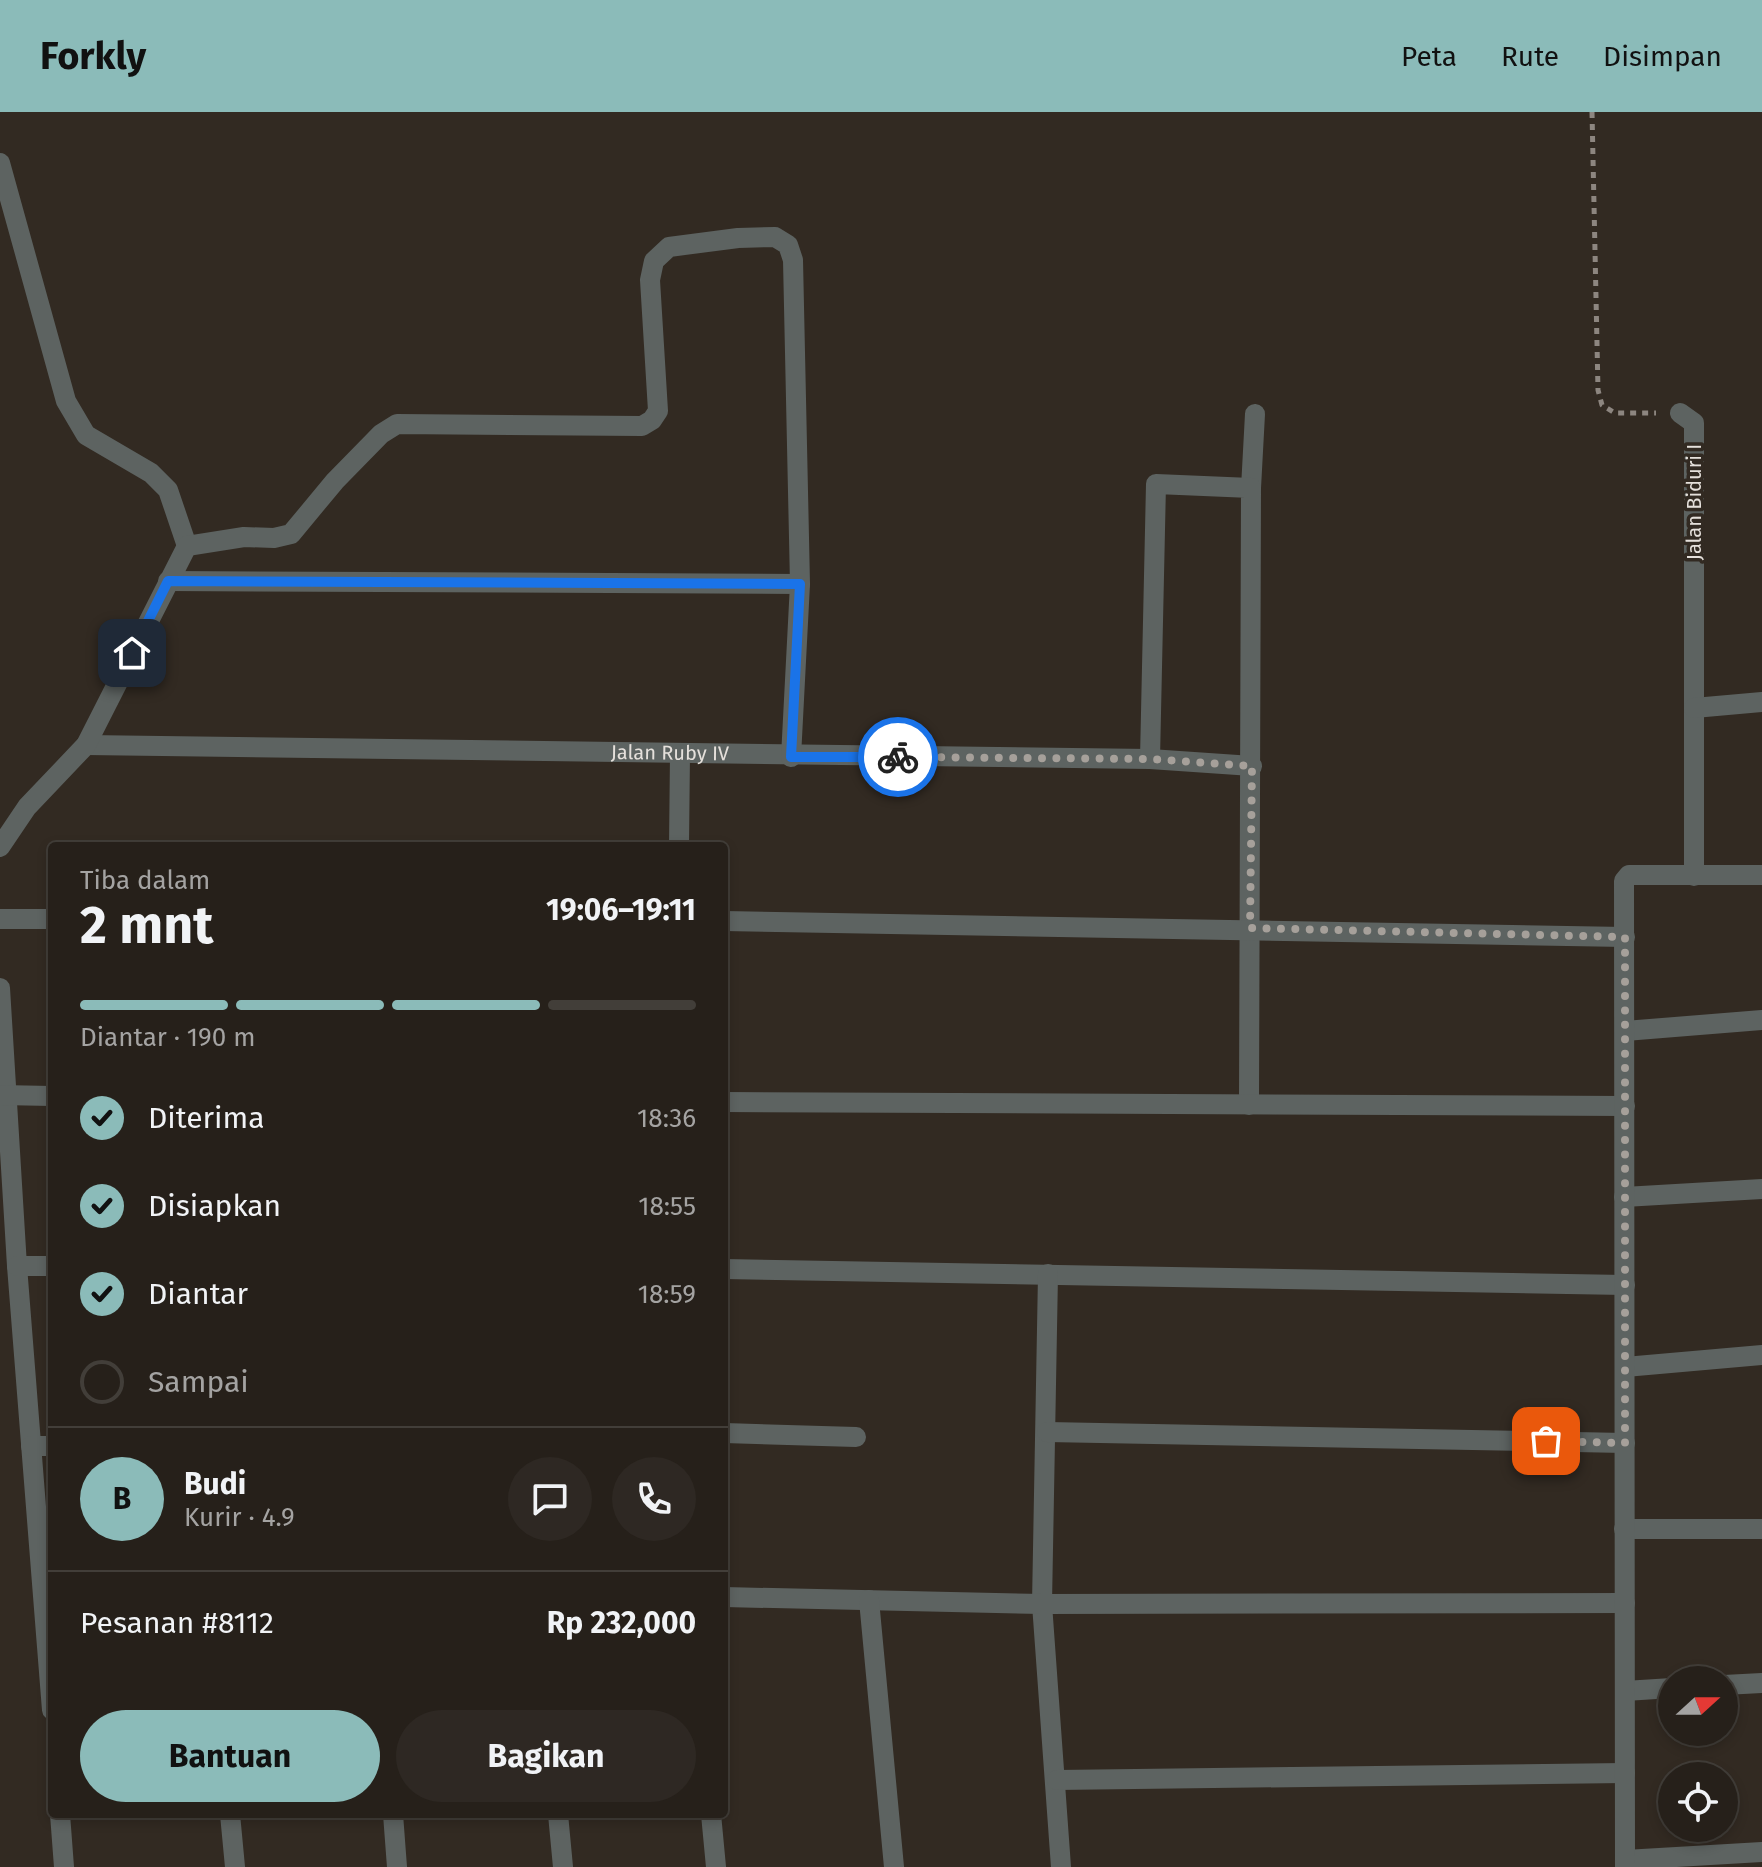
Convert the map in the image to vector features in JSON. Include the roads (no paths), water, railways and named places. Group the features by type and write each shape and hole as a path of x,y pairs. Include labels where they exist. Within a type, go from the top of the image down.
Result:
{"street":[{"path":"0,163 66,401 86,435 151,473 168,490 187,546 86,745 27,807 0,847"},
{"path":"187,546 291,534 335,481 381,434 397,424 642,426 658,411 650,280 654,261 669,247 775,237 788,245 793,260 800,584 791,757"},
{"name":"Jalan Biduri I","path":"1680,413 1694,423 1694,876"},
{"path":"1249,1105 1251,488 1255,414"},
{"path":"1150,759 1155,488 1160,482 1251,488"},
{"path":"168,581 800,584"},
{"path":"1694,708 1762,702"},
{"name":"Jalan Ruby IV","path":"86,745 791,757 1150,759 1252,766"},
{"path":"679,842 680,754"},
{"path":"1762,875 1626,877 1624,1197 1625,1864 1762,1852"},
{"path":"0,919 48,919"},
{"path":"728,921 1625,937"},
{"path":"0,988 3,1095 31,1446 48,1596"},
{"path":"1625,1031 1762,1020"},
{"path":"3,1095 48,1096"},
{"path":"728,1102 1625,1106"},
{"path":"1624,1197 1762,1189"},
{"path":"17,1266 48,1266"},
{"path":"728,1269 1625,1285"},
{"path":"1048,1274 1042,1604 1061,1867"},
{"path":"1625,1367 1762,1355"},
{"path":"1047,1432 1625,1443"},
{"path":"728,1433 856,1437"},
{"path":"31,1446 48,1446"},
{"path":"1624,1529 1762,1529"},
{"path":"728,1597 1042,1604 1625,1603"},
{"path":"869,1600 894,1867"},
{"path":"1738,1684 1762,1683"},
{"path":"1625,1691 1658,1689"},
{"path":"1057,1780 1625,1773"},
{"path":"60,1818 64,1867"},
{"path":"230,1818 235,1867"},
{"path":"393,1818 397,1867"},
{"path":"558,1818 563,1867"},
{"path":"711,1818 716,1867"}]}
